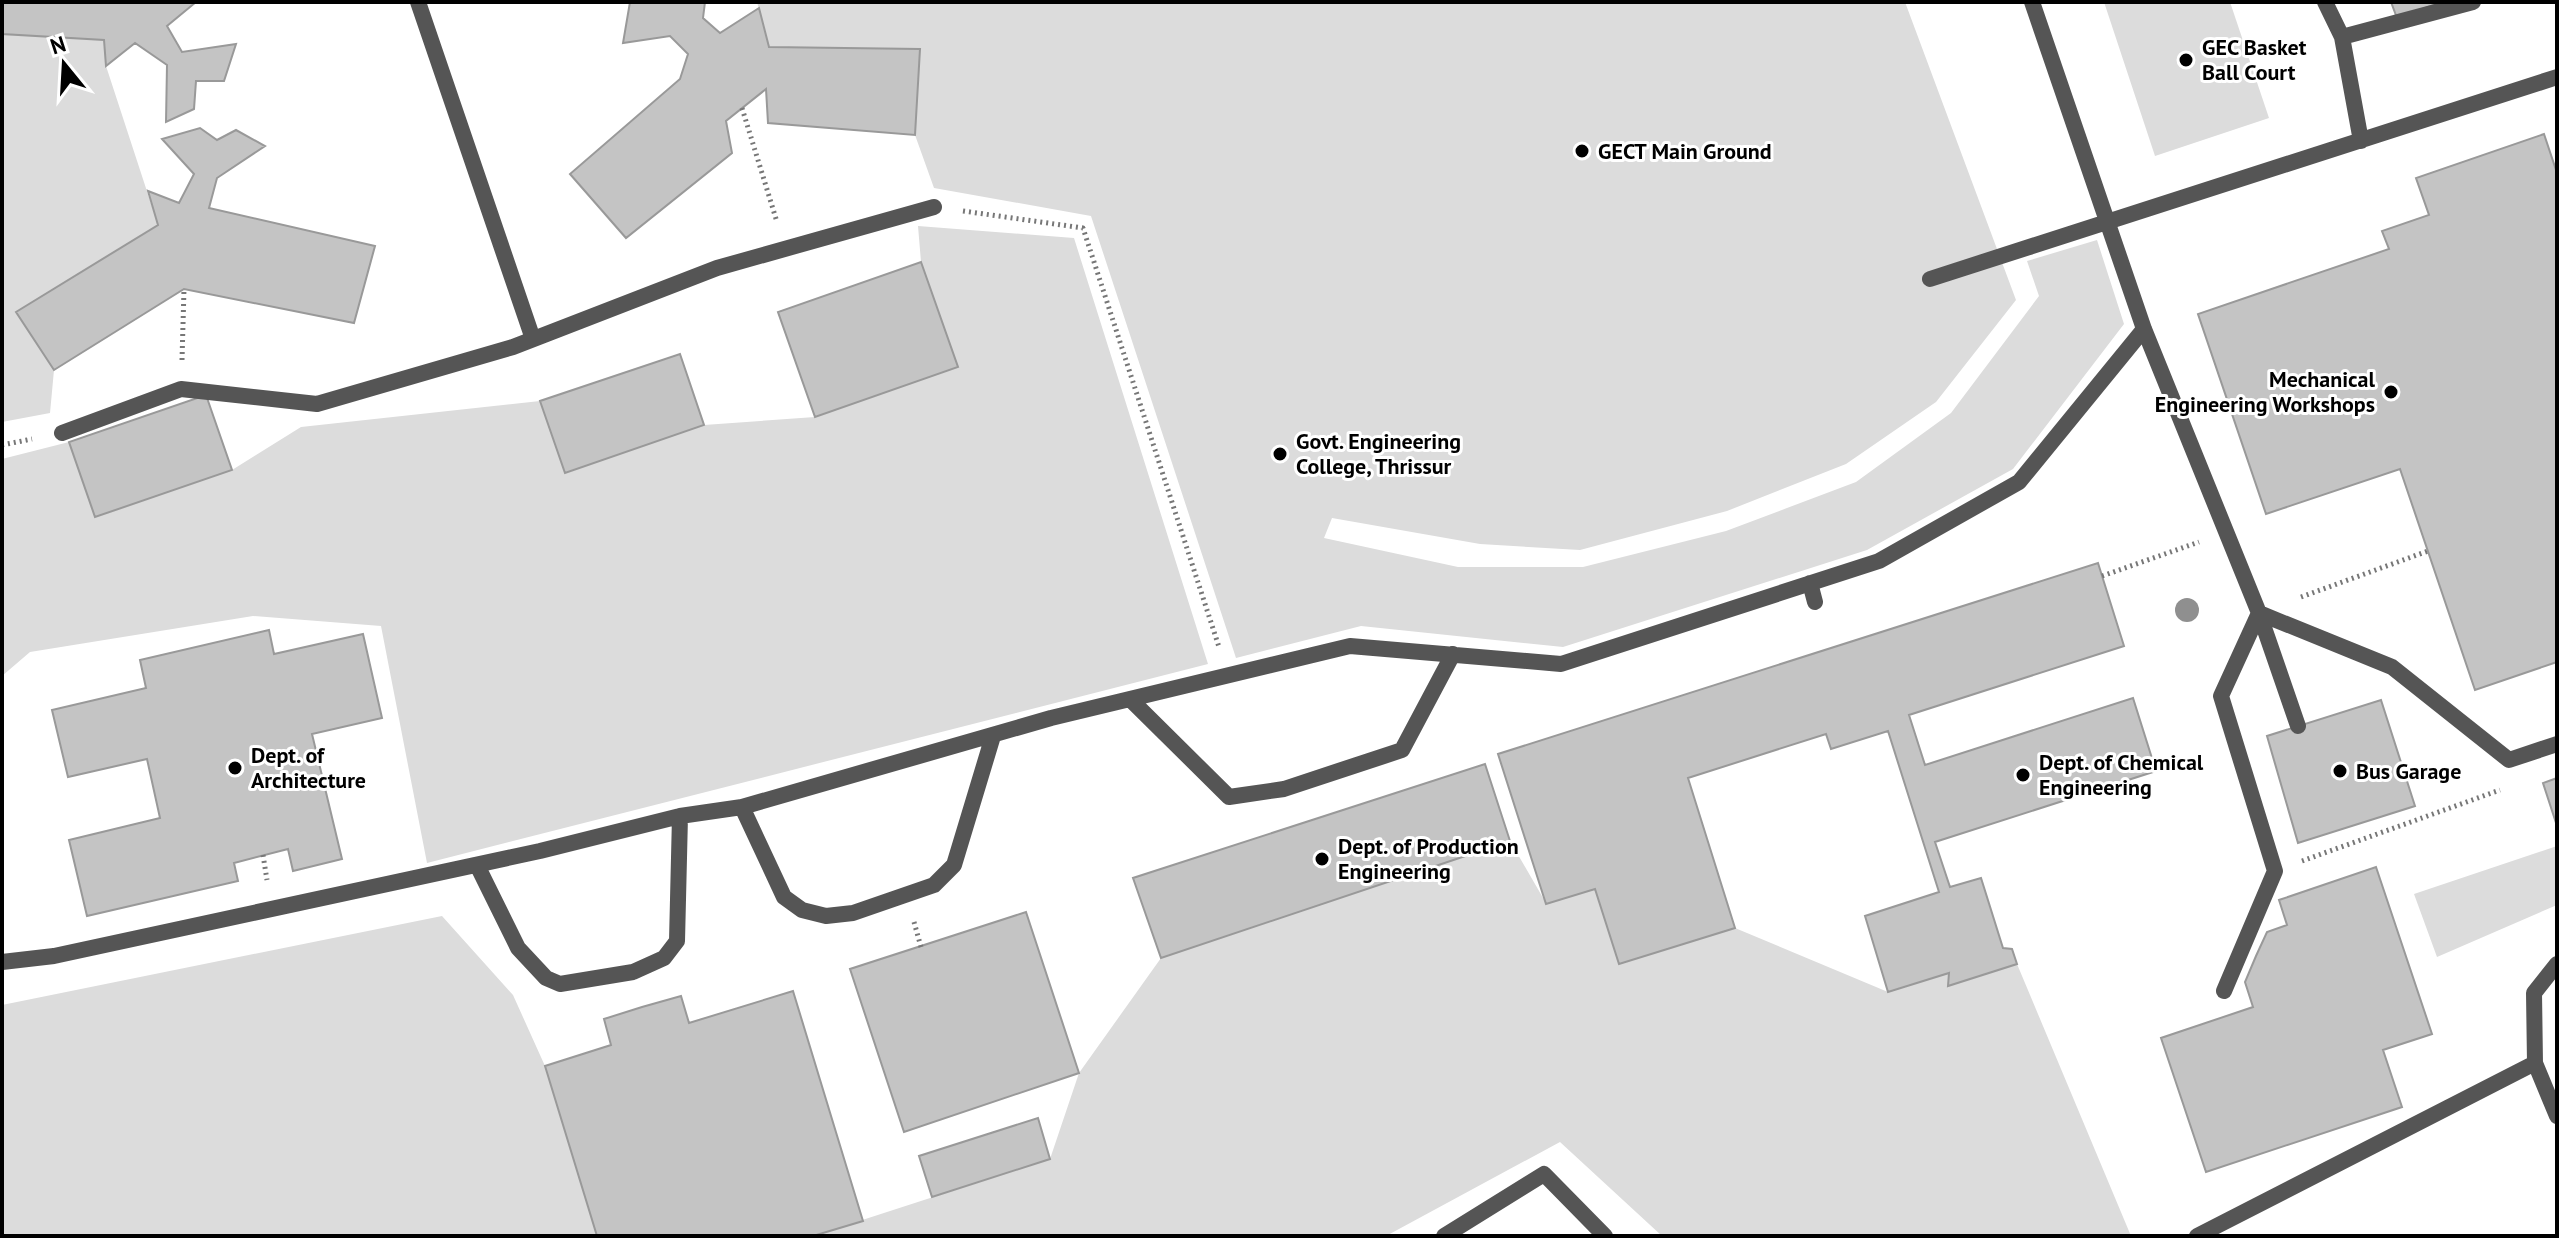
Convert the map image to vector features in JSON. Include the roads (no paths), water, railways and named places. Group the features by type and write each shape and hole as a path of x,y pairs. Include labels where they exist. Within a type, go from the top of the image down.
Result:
{"street":[{"path":"418,2 533,339"},
{"path":"2032,2 2144,329 2259,613 2298,726"},
{"path":"2325,2 2342,37 2361,141"},
{"path":"2342,37 2473,2"},
{"path":"1930,279 2557,77"},
{"path":"62,433 181,389 317,404 533,339 717,268 934,207"},
{"path":"2,962 54,956 477,865 680,816 742,807 1130,699 1350,646 1561,664 1879,561 2019,482 2144,329"},
{"path":"1810,583 1815,602"},
{"path":"2259,613 2392,667 2509,760 2557,744"},
{"path":"2224,991 2275,871 2221,696 2259,613"},
{"path":"1130,699 1229,797 1284,789 1402,750 1453,654"},
{"path":"742,807 784,897 802,910 826,916 853,913 934,885 954,865 993,736"},
{"path":"477,865 518,948 546,978 560,984 587,983 633,972 664,958 677,941 680,816"},
{"path":"2557,964 2534,993 2535,1063 2557,1116"},
{"path":"2197,1236 2535,1063"},
{"path":"1444,1236 1544,1174 1605,1236"}],"place":[{"name":"GEC Basket Ball Court","path":"2186,60"},
{"name":"GECT Main Ground","path":"1582,151"},
{"name":"Mechanical Engineering Workshops","path":"2391,392"},
{"name":"Govt. Engineering College, Thrissur","path":"1280,454"},
{"name":"Dept. of Architecture","path":"235,768"},
{"name":"Bus Garage","path":"2340,771"},
{"name":"Dept. of Chemical Engineering","path":"2023,775"},
{"name":"Dept. of Production Engineering","path":"1322,859"}]}
